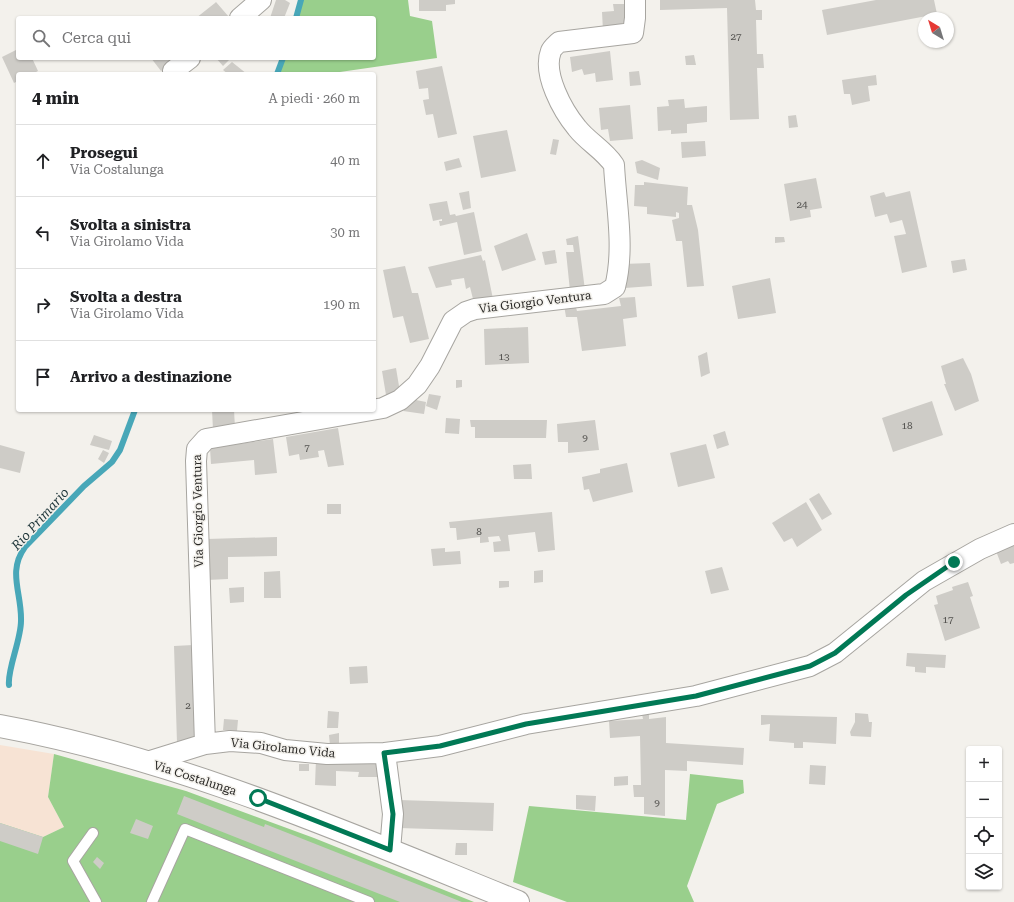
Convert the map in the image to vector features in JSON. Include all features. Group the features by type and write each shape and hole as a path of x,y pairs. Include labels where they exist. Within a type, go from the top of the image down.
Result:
{"street":[{"path":"242,16 261,0"},
{"name":"Via Giorgio Ventura","path":"376,409 383,408 400,400 417,385 430,366 453,321 466,312 475,309 604,294 615,287 619,255 614,165 607,155 578,129 565,111 551,80 549,64 551,51 559,42 633,33 635,0"},
{"path":"173,71 187,60"},
{"name":"Via Giorgio Ventura","path":"205,744 197,449 206,439 360,412"},
{"name":"Via Girolamo Vida","path":"205,744 230,741 261,743 284,750 327,754 384,753 440,746 526,724 696,696 810,666 835,653 924,581 980,549 1014,534"},
{"name":"Via Costalunga","path":"0,726 85,745 147,762 258,798 518,902"},
{"path":"147,762 205,744"},
{"path":"384,753 393,814 390,850"}],"lane":[{"path":"152,902 185,829 368,902"},
{"path":"93,833 73,861 96,902"}],"shaded area":[{"path":"0,745 54,754 48,797 64,827 43,837 0,823"}],"green space":[{"path":"301,0 408,0 410,16 432,21 437,58 340,72 278,72 282,60 376,60 376,16 297,16"},
{"path":"54,754 186,791 314,838 474,902 0,902 0,823 43,837 64,827 48,797"},
{"path":"690,774 743,780 744,793 717,804 687,886 694,902 567,902 513,882 529,806 686,820"}],"building":[{"path":"276,0 285,0 290,3 285,16 271,16"},
{"path":"419,0 455,0 455,4 446,5 446,11 419,11"},
{"path":"660,0 755,0 756,10 762,10 762,20 756,20 757,54 763,54 764,68 757,68 759,119 730,120 727,8 660,10"},
{"path":"876,0 934,0 937,12 918,12 918,18 827,35 822,10"},
{"path":"216,2 228,16 199,16"},
{"path":"613,4 625,4 626,26 603,31 602,12 614,11"},
{"path":"16,50 16,60 33,60 38,71 16,72 16,82 14,83 2,57"},
{"path":"610,51 613,80 596,82 595,73 584,75 582,69 572,72 570,57"},
{"path":"694,55 696,65 686,65 685,56"},
{"path":"153,60 175,60 161,71"},
{"path":"218,60 229,60 223,66"},
{"path":"232,62 244,72 226,72 223,70"},
{"path":"442,66 457,134 438,138 433,114 426,115 423,100 429,99 428,88 419,89 416,71"},
{"path":"639,71 641,85 630,86 629,72"},
{"path":"876,75 877,85 868,86 870,101 852,105 850,94 844,94 842,80"},
{"path":"684,99 685,108 707,106 707,122 687,124 687,133 671,134 671,130 658,131 657,107 669,106 668,100"},
{"path":"630,105 633,139 610,141 608,129 601,130 599,108"},
{"path":"796,115 798,127 789,128 788,116"},
{"path":"507,130 516,171 481,178 473,136"},
{"path":"553,139 559,140 556,155 550,154"},
{"path":"705,141 706,156 682,158 681,142"},
{"path":"459,158 462,167 446,171 444,162"},
{"path":"642,160 660,168 658,180 637,173 635,162"},
{"path":"816,178 822,208 810,210 811,217 790,221 784,184"},
{"path":"644,182 688,187 687,205 692,205 698,230 704,286 687,287 682,241 676,241 672,220 679,218 679,213 676,212 676,217 647,214 647,207 634,206 635,185 644,185"},
{"path":"469,191 471,208 463,210 459,193"},
{"path":"910,191 927,267 902,273 894,236 906,234 902,220 890,223 887,214 875,217 870,196 884,192 886,197"},
{"path":"447,201 450,215 455,214 456,216 474,212 482,251 464,255 457,222 440,226 439,221 442,221 442,219 433,221 429,204"},
{"path":"527,233 536,260 502,271 494,246"},
{"path":"578,236 585,290 570,291 566,252 574,252 573,245 567,245 566,239"},
{"path":"775,237 784,237 785,242 775,243"},
{"path":"555,250 557,263 545,265 542,252"},
{"path":"481,255 483,261 485,260 493,299 474,303 470,287 466,289 464,278 451,280 452,285 436,288 428,267"},
{"path":"965,259 967,270 953,273 951,261"},
{"path":"650,263 652,286 625,288 623,264"},
{"path":"405,266 412,293 418,293 429,339 410,343 403,316 393,318 383,270"},
{"path":"770,278 776,313 738,319 732,286"},
{"path":"635,297 637,317 623,319 626,346 582,351 577,317 566,317 564,305 575,304 577,311 621,306 619,298"},
{"path":"528,327 529,363 485,365 484,329"},
{"path":"707,352 710,373 701,377 698,356"},
{"path":"963,358 971,374 979,401 955,411 944,384 946,384 941,366"},
{"path":"396,368 400,392 386,395 382,371"},
{"path":"456,380 462,380 462,387 456,388"},
{"path":"429,394 441,396 437,410 426,406"},
{"path":"416,400 426,402 424,414 403,411"},
{"path":"932,401 943,435 893,452 882,418"},
{"path":"212,412 234,412 235,428 213,430"},
{"path":"446,418 460,419 459,434 445,433"},
{"path":"470,420 547,420 546,438 475,438 475,427 471,427"},
{"path":"595,420 599,450 568,453 568,442 558,442 557,424"},
{"path":"338,428 344,465 328,467 324,450 318,451 319,457 300,460 299,454 289,456 286,437"},
{"path":"725,431 729,445 717,449 713,435"},
{"path":"94,435 112,441 109,450 90,445"},
{"path":"273,439 277,473 255,475 254,460 211,464 210,448"},
{"path":"706,444 715,478 678,487 670,453"},
{"path":"0,445 25,452 20,473 0,468"},
{"path":"103,450 109,453 104,463 98,459"},
{"path":"627,463 633,492 593,502 589,489 584,490 582,477 600,473 600,469"},
{"path":"531,464 532,479 514,479 513,465"},
{"path":"819,493 832,514 822,520 809,499"},
{"path":"806,502 822,530 797,547 792,538 784,542 772,523"},
{"path":"327,504 341,504 341,514 327,514"},
{"path":"552,512 555,550 538,552 535,532 508,535 510,551 494,552 493,542 501,541 499,536 488,537 489,542 480,543 480,537 457,540 456,528 450,528 449,522"},
{"path":"277,537 277,556 228,557 228,579 207,580 207,539"},
{"path":"1014,543 1014,563 1010,564 1008,561 1001,564 996,551"},
{"path":"445,548 445,552 460,551 461,564 433,566 431,549"},
{"path":"722,567 729,590 711,594 705,571"},
{"path":"543,570 543,582 534,583 534,571"},
{"path":"280,571 281,598 264,598 264,572"},
{"path":"499,581 509,581 509,587 499,588"},
{"path":"968,582 973,596 970,597 980,628 945,641 934,605 938,604 936,596 953,590 952,587"},
{"path":"244,587 244,602 230,603 229,588"},
{"path":"193,645 197,738 177,743 174,646"},
{"path":"907,653 946,655 945,668 926,667 926,673 915,672 915,667 906,666"},
{"path":"367,666 368,683 350,684 349,667"},
{"path":"328,711 339,712 338,728 327,728"},
{"path":"649,713 649,719 666,717 666,743 744,748 743,765 687,761 687,771 665,770 665,816 644,814 644,797 634,797 633,785 641,785 640,736 610,738 609,721 643,719 642,714"},
{"path":"855,713 868,714 869,722 872,722 871,737 851,736 850,732 855,722"},
{"path":"761,715 837,717 836,744 803,742 803,748 794,748 794,743 769,741 770,724 761,725"},
{"path":"224,719 238,720 237,731 223,730"},
{"path":"339,733 339,746 330,746 329,735"},
{"path":"316,759 377,762 380,777 358,777 359,772 336,771 336,786 315,785"},
{"path":"299,764 309,764 309,771 299,771"},
{"path":"810,765 826,766 825,785 809,784"},
{"path":"628,776 628,785 614,786 614,777"},
{"path":"576,795 596,796 595,811 576,809"},
{"path":"184,796 264,827 265,824 462,902 400,902 177,814"},
{"path":"399,800 494,803 493,831 399,828"},
{"path":"136,819 153,826 148,839 130,833"},
{"path":"0,823 43,837 38,854 0,841"},
{"path":"456,843 467,843 467,855 455,855"},
{"path":"97,857 104,863 100,869 93,862"}],"waterway":[{"name":"Rio Primario","path":"297,16 301,0"},
{"name":"Rio Primario","path":"278,72 282,60"},
{"name":"Rio Primario","path":"9,685 10,671 19,637 21,621 16,574 20,556 25,547 84,486 112,462 120,450 134,412"}],"route":[{"path":"258,798 390,850 393,814 391,792 384,753 440,746 471,740 526,724 645,706 696,696 810,666 835,653 924,581 954,562"}]}
